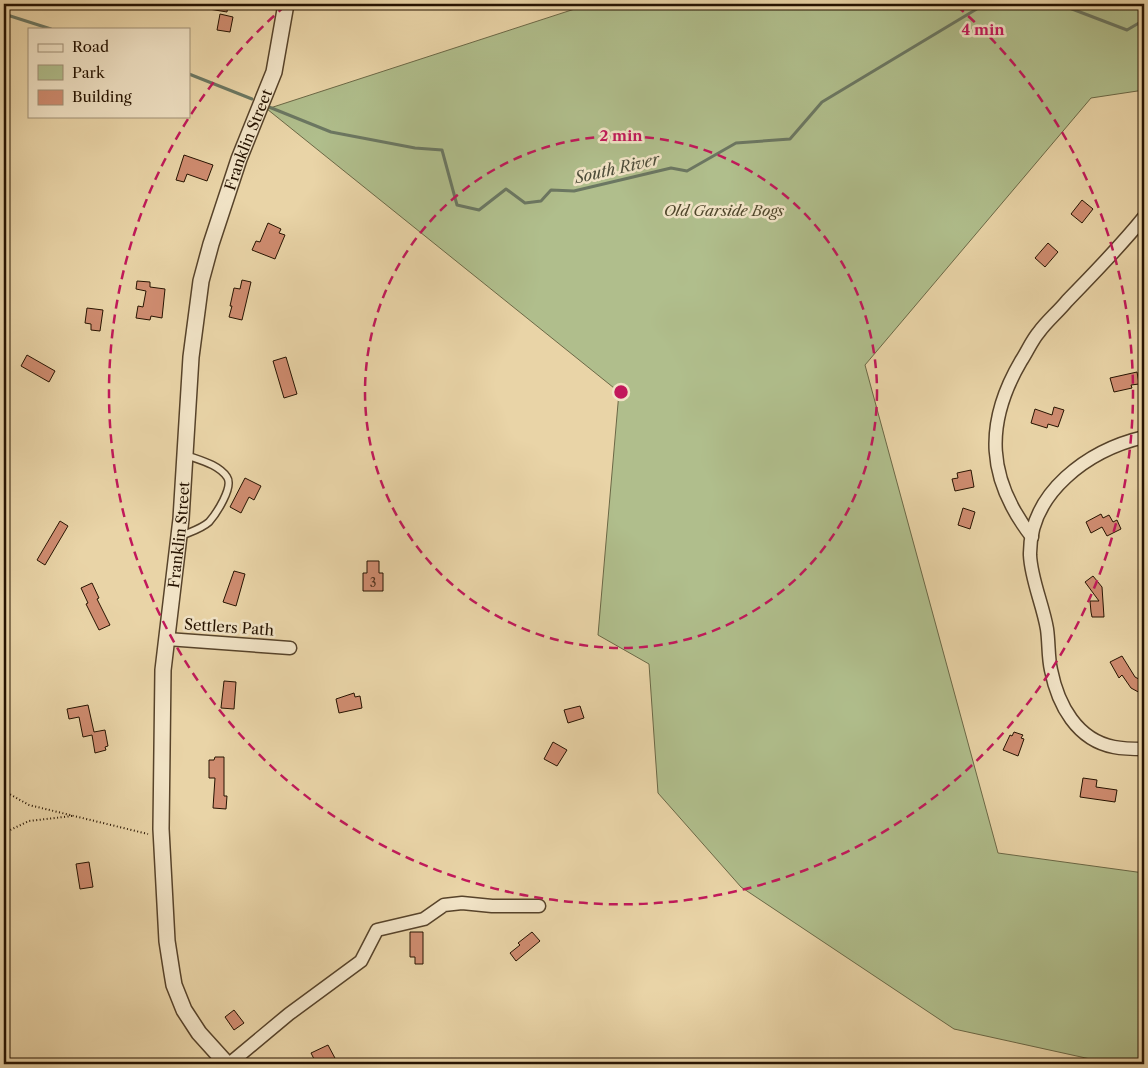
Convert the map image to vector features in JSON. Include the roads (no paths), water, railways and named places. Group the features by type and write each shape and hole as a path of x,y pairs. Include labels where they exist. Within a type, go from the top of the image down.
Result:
{"street":[{"name":"Franklin Street","path":"228,1064 199,1033 184,1010 174,985 168,941 161,828 162,678 180,536 191,357 201,281 239,159 274,72 286,4"},
{"path":"1032,537 1017,518 1006,494 995,455 996,426 1004,396 1010,379 1038,333 1144,218"},
{"path":"1144,437 1104,450 1071,472 1056,486 1041,509 1034,525 1030,556 1047,629 1051,670 1063,707 1077,727 1094,740 1115,747 1144,749"},
{"name":"Settlers Path","path":"167,639 290,648"},
{"path":"228,1064 289,1014 361,961 376,930 424,919 444,905 462,903 492,906 539,906"}],"lane":[{"path":"180,536 208,523 220,507 230,484 228,478 210,464 185,454"}],"waterway":[{"name":"South River","path":"269,107 331,132 415,148 442,150 457,205 479,210 506,189 525,203 541,201 551,190 574,191 671,168 687,171 736,143 790,139 822,102 985,4"},
{"name":"South River","path":"1059,4 1127,30 1144,20"},
{"name":"South River","path":"4,14 48,28"},
{"name":"South River","path":"190,74 252,99"}],"park label":[{"name":"Old Garside Bogs","path":"724,210"}]}
